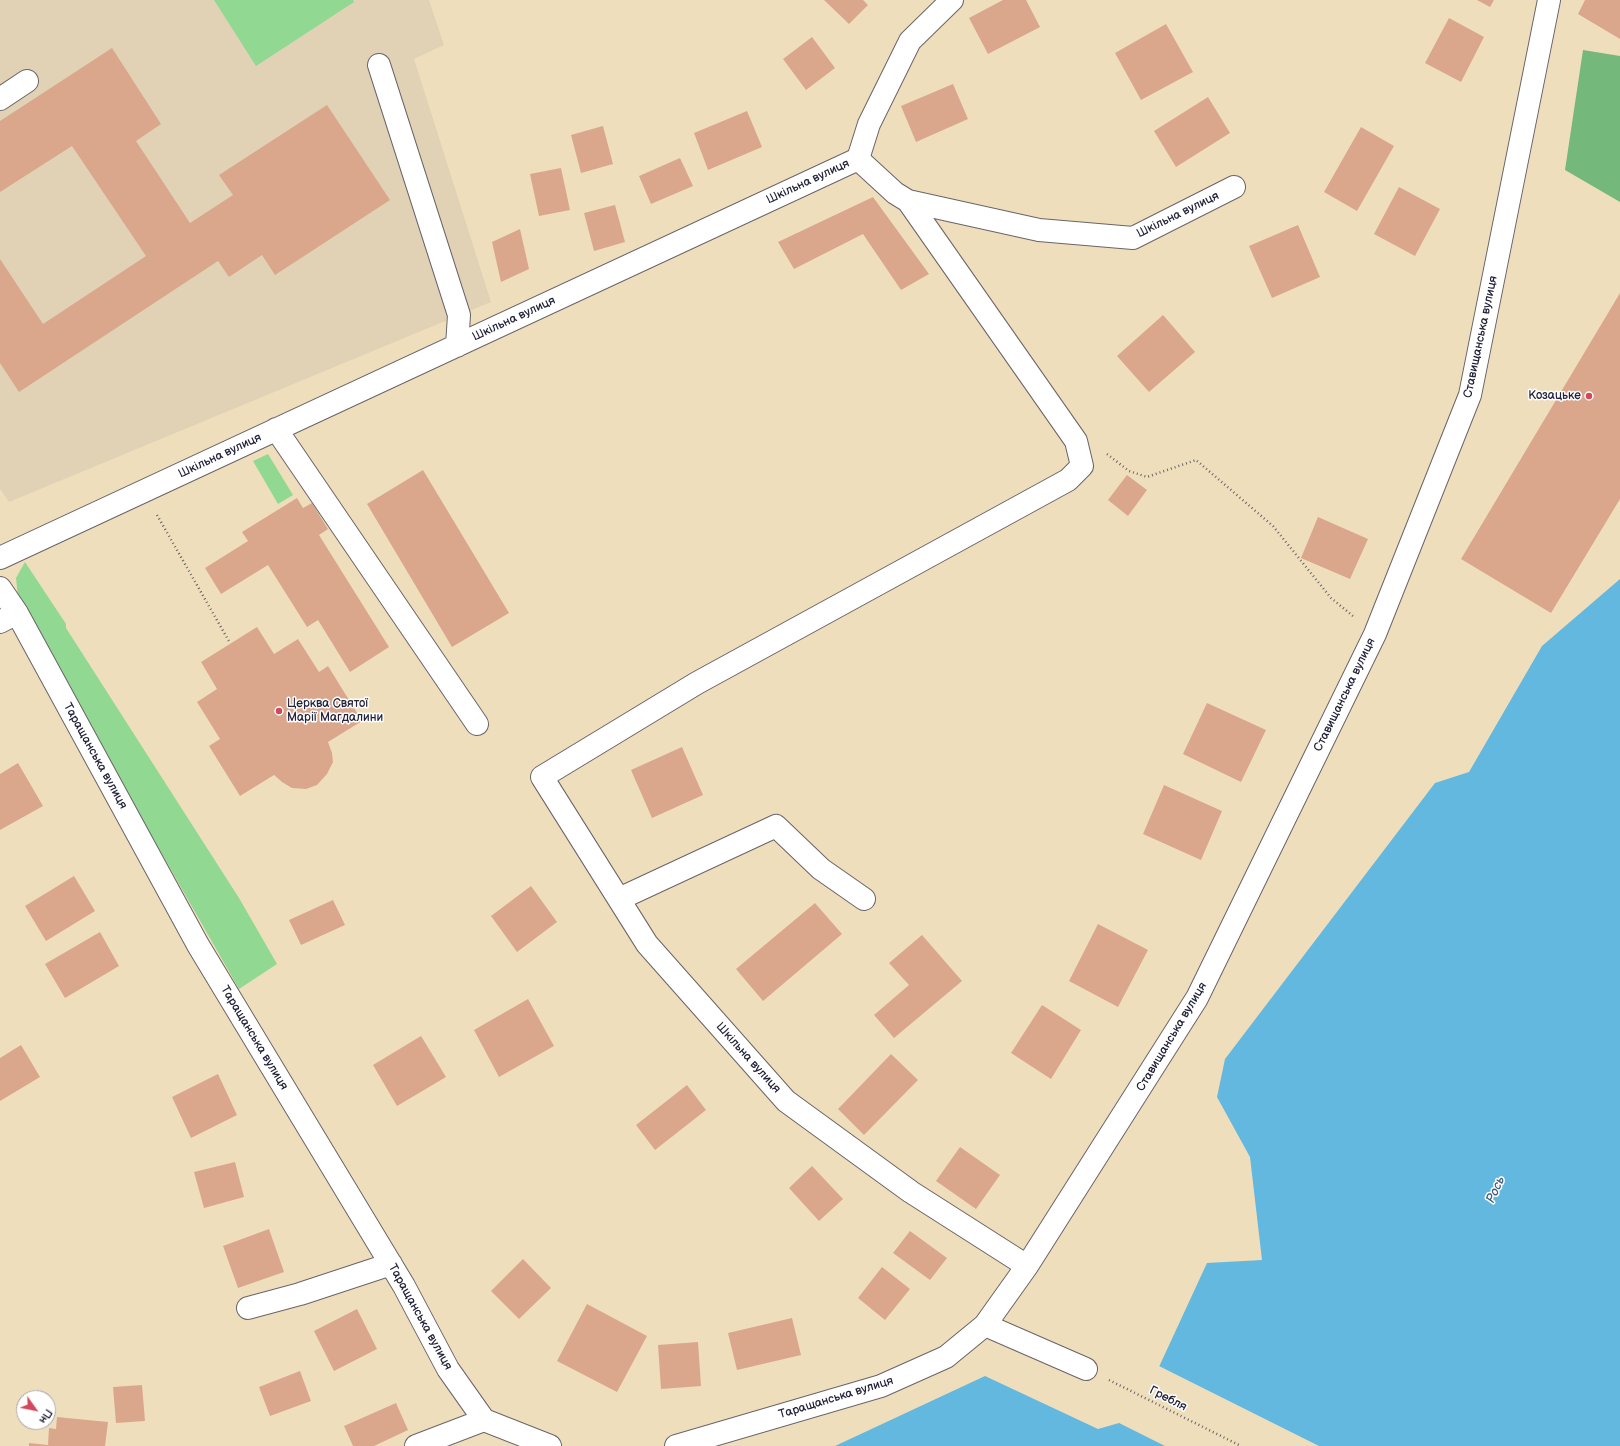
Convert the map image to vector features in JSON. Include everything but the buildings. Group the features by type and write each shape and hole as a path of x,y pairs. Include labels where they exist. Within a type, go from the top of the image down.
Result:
{"street":[{"name":"Шкільна вулиця","path":"0,558 858,159 869,124 910,41 952,0"},
{"name":"Ставищанська вулиця","path":"985,1325 1027,1266 1198,998 1375,634 1470,395 1549,0"},
{"path":"379,65 459,315 457,346"},
{"path":"0,99 27,81"},
{"path":"858,159 895,193 908,201"},
{"name":"Шкільна вулиця","path":"908,201 1039,230 1133,238 1234,187"},
{"name":"Шкільна вулиця","path":"908,201 1076,441 1082,466 1068,480 697,683 542,777 647,944 786,1101 911,1192 1027,1266"},
{"path":"276,429 478,724"},
{"name":"Таращанська вулиця","path":"0,588 8,617 198,944 404,1286 448,1369 484,1420"},
{"path":"619,899 776,826 821,869 864,899"},
{"path":"248,1308 300,1294 391,1264"},
{"path":"985,1325 1086,1369"},
{"name":"Таращанська вулиця","path":"676,1446 880,1386 946,1357 985,1325"},
{"path":"416,1446 484,1420 550,1446"}],"path":[{"path":"1107,453 1129,471 1147,477 1196,460 1273,526 1331,598 1375,634"},
{"path":"144,491 230,643"},
{"name":"Гребля","path":"1086,1369 1241,1446"}],"shaded area":[{"path":"0,0 429,0 444,45 414,59 491,302 9,502 0,489"}],"green space":[{"path":"214,0 353,0 354,2 256,66"},
{"path":"1583,50 1620,56 1620,202 1565,170"},
{"path":"268,454 293,495 278,504 253,461"},
{"path":"25,562 66,624 66,628 239,898 277,964 239,989 50,658 18,598 16,578"}],"water":[{"name":"Рось","path":"1620,579 1620,1446 835,1446 985,1376 1098,1429 1119,1423 1158,1369 1207,1263 1262,1260 1250,1157 1217,1097 1225,1059 1435,783 1469,772 1542,646"}],"pier":[{"path":"1157,1365 1319,1446 1165,1446 1119,1423 1123,1413"}],"place":[{"name":"Козацьке","path":"1589,396"},
{"name":"Церква Святої Марії Магдалини","path":"279,711"}]}
